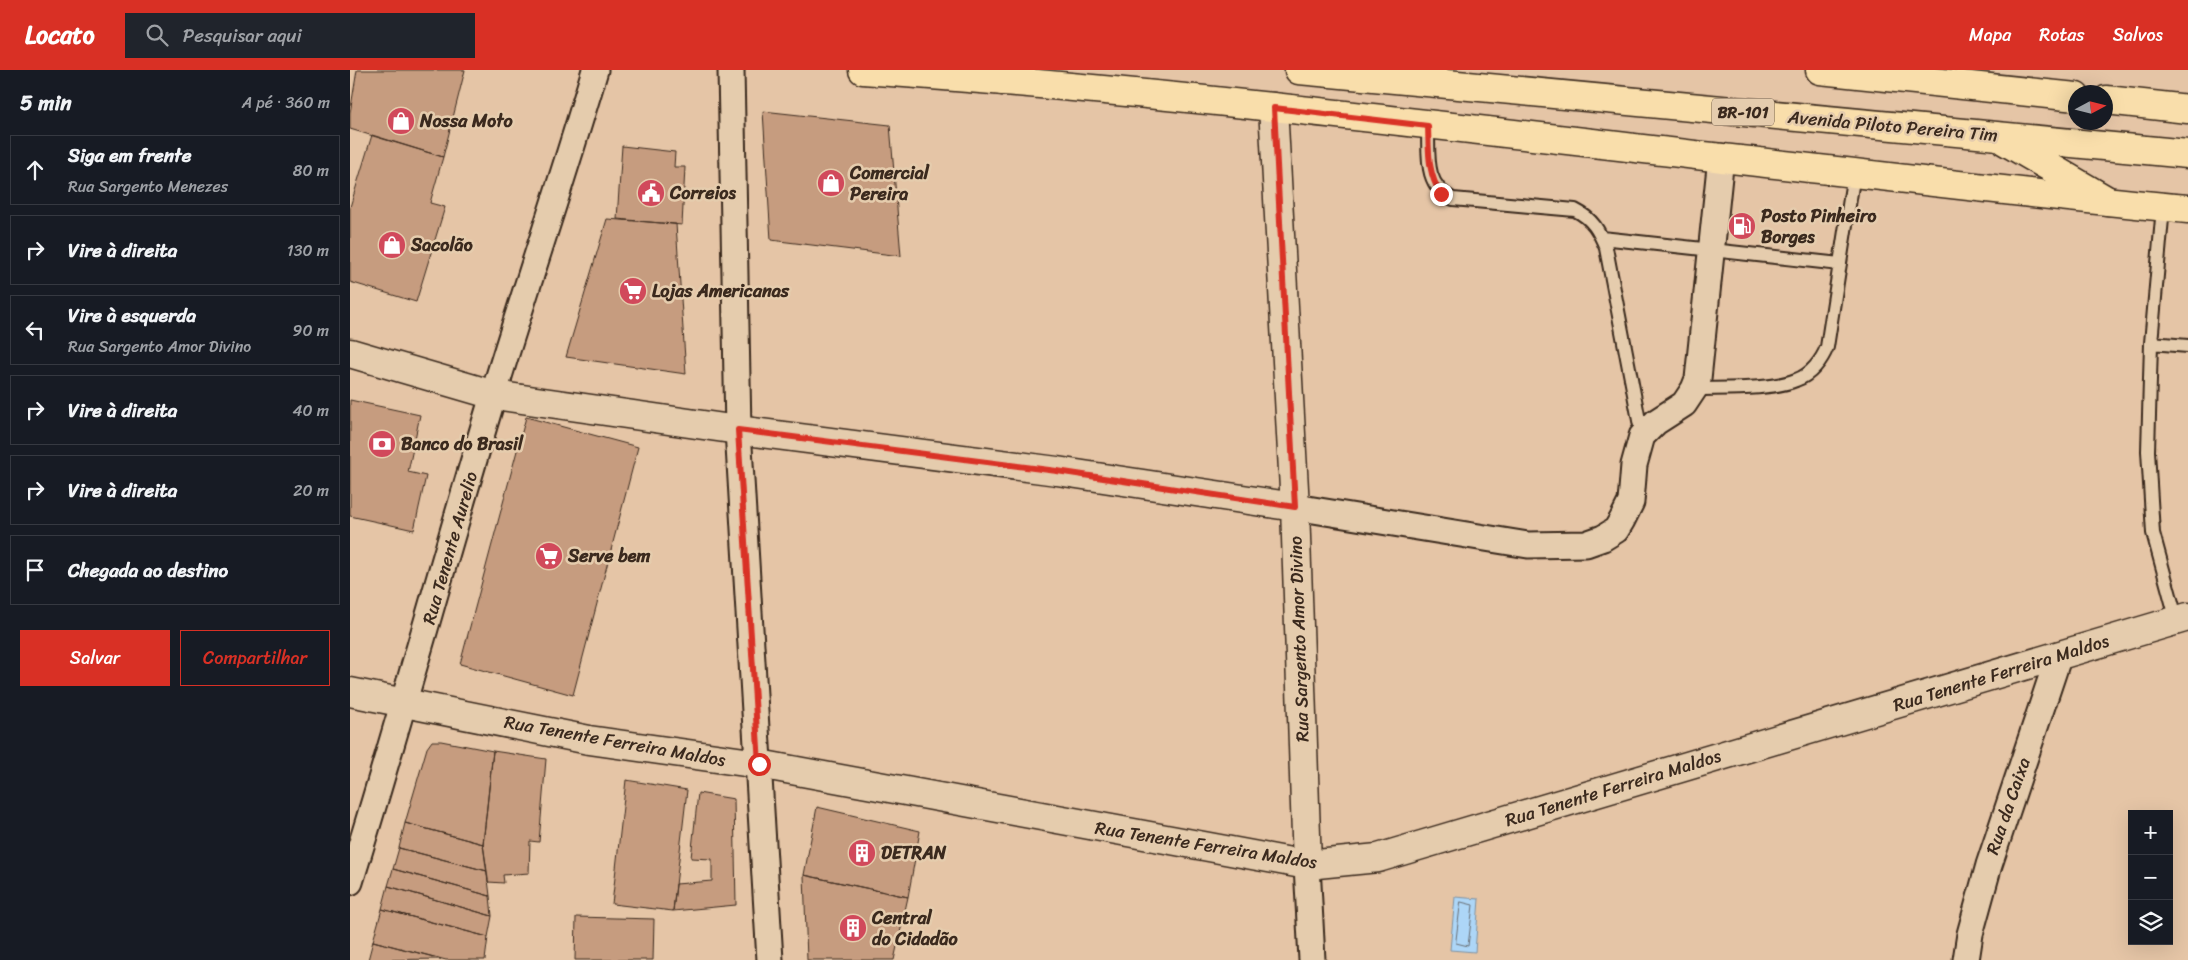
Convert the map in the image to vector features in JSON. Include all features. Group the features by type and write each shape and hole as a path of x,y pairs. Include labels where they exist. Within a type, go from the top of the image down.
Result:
{"main road":[{"path":"863,70 1003,81 1274,108 2175,208"},
{"path":"966,70 1003,81"},
{"name":"Avenida Piloto Pereira Tim","path":"1299,70 2188,154"},
{"path":"1820,70 2068,96"},
{"path":"2113,101 2188,109"},
{"path":"1997,136 2108,201"}],"street":[{"name":"Rua Tenente Aurelio","path":"350,882 406,702 494,395 554,211 595,70"},
{"path":"731,70 738,430 770,960"},
{"name":"Rua Sargento Amor Divino","path":"1274,108 1295,507 1312,960"},
{"path":"350,353 494,395 738,430 1057,471 1528,544 1586,544 1603,538 1616,530 1631,502 1634,465 1642,436 1656,422 1684,404 1694,390 1702,353 1720,157"},
{"name":"Rua Tenente Ferreira Maldos","path":"350,692 589,740 759,764 1307,865 1378,858 2182,619"},
{"name":"Rua da Caixa","path":"1966,960 1970,934 1989,865 2059,655"}],"lane":[{"path":"1428,126 1430,170 1434,183 1441,194 1452,199 1575,210 1586,216 1597,227 1606,248 1642,436"},
{"path":"1694,390 1767,386 1797,380 1821,362 1827,347 1854,173"},
{"path":"2175,208 2151,343 2148,451 2153,532 2182,619"},
{"path":"1602,238 1840,264"},
{"path":"2151,343 2188,346"}],"water":[{"path":"1455,897 1479,899 1475,952 1450,950"}],"building":[{"name":"Nossa Moto","path":"357,70 465,70 443,157 350,129 350,113"},
{"name":"Comercial Pereira","path":"763,111 890,125 901,256 771,240"},
{"name":"Sacolão","path":"372,135 443,157 430,203 445,207 416,302 350,282 350,207"},
{"name":"Correios","path":"622,146 675,152 674,167 685,167 682,225 617,219"},
{"name":"Lojas Americanas","path":"607,219 676,224 686,374 566,357"},
{"name":"Banco do Brasil","path":"350,400 420,415 408,472 426,476 414,530 350,516"},
{"name":"Serve bem","path":"526,417 638,447 573,695 460,664"},
{"path":"432,741 493,751 483,844 405,823 427,748"},
{"path":"493,751 546,759 539,842 530,841 529,873 503,875 504,883 488,882 483,844"},
{"path":"626,780 687,790 673,911 612,904"},
{"path":"698,793 734,799 736,905 673,911 676,884 712,881 712,859 691,858"},
{"name":"DETRAN","path":"817,807 920,831 908,897 804,875"},
{"path":"405,823 483,844 487,871 399,848"},
{"path":"399,848 487,871 490,896 393,869"},
{"path":"393,869 490,896 492,916 388,886"},
{"name":"Central do Cidadão","path":"804,875 908,897 894,960 807,960"},
{"path":"388,886 492,916 488,937 382,909"},
{"path":"382,909 488,937 485,960 446,960 373,941"},
{"path":"576,917 654,919 653,960 575,960"},
{"path":"373,941 441,959 368,960"}],"place":[{"name":"Nossa Moto","path":"401,121"},
{"name":"Comercial Pereira","path":"831,183"},
{"name":"Correios","path":"651,193"},
{"name":"Posto Pinheiro Borges","path":"1742,226"},
{"name":"Sacolão","path":"392,245"},
{"name":"Lojas Americanas","path":"633,291"},
{"name":"Banco do Brasil","path":"382,444"},
{"name":"Serve bem","path":"549,556"},
{"name":"DETRAN","path":"862,853"},
{"name":"Central do Cidadão","path":"853,928"}],"route":[{"path":"759,764 738,430 1057,471 1295,507 1274,108 1331,113 1428,126 1430,170 1434,183 1441,194"}]}
